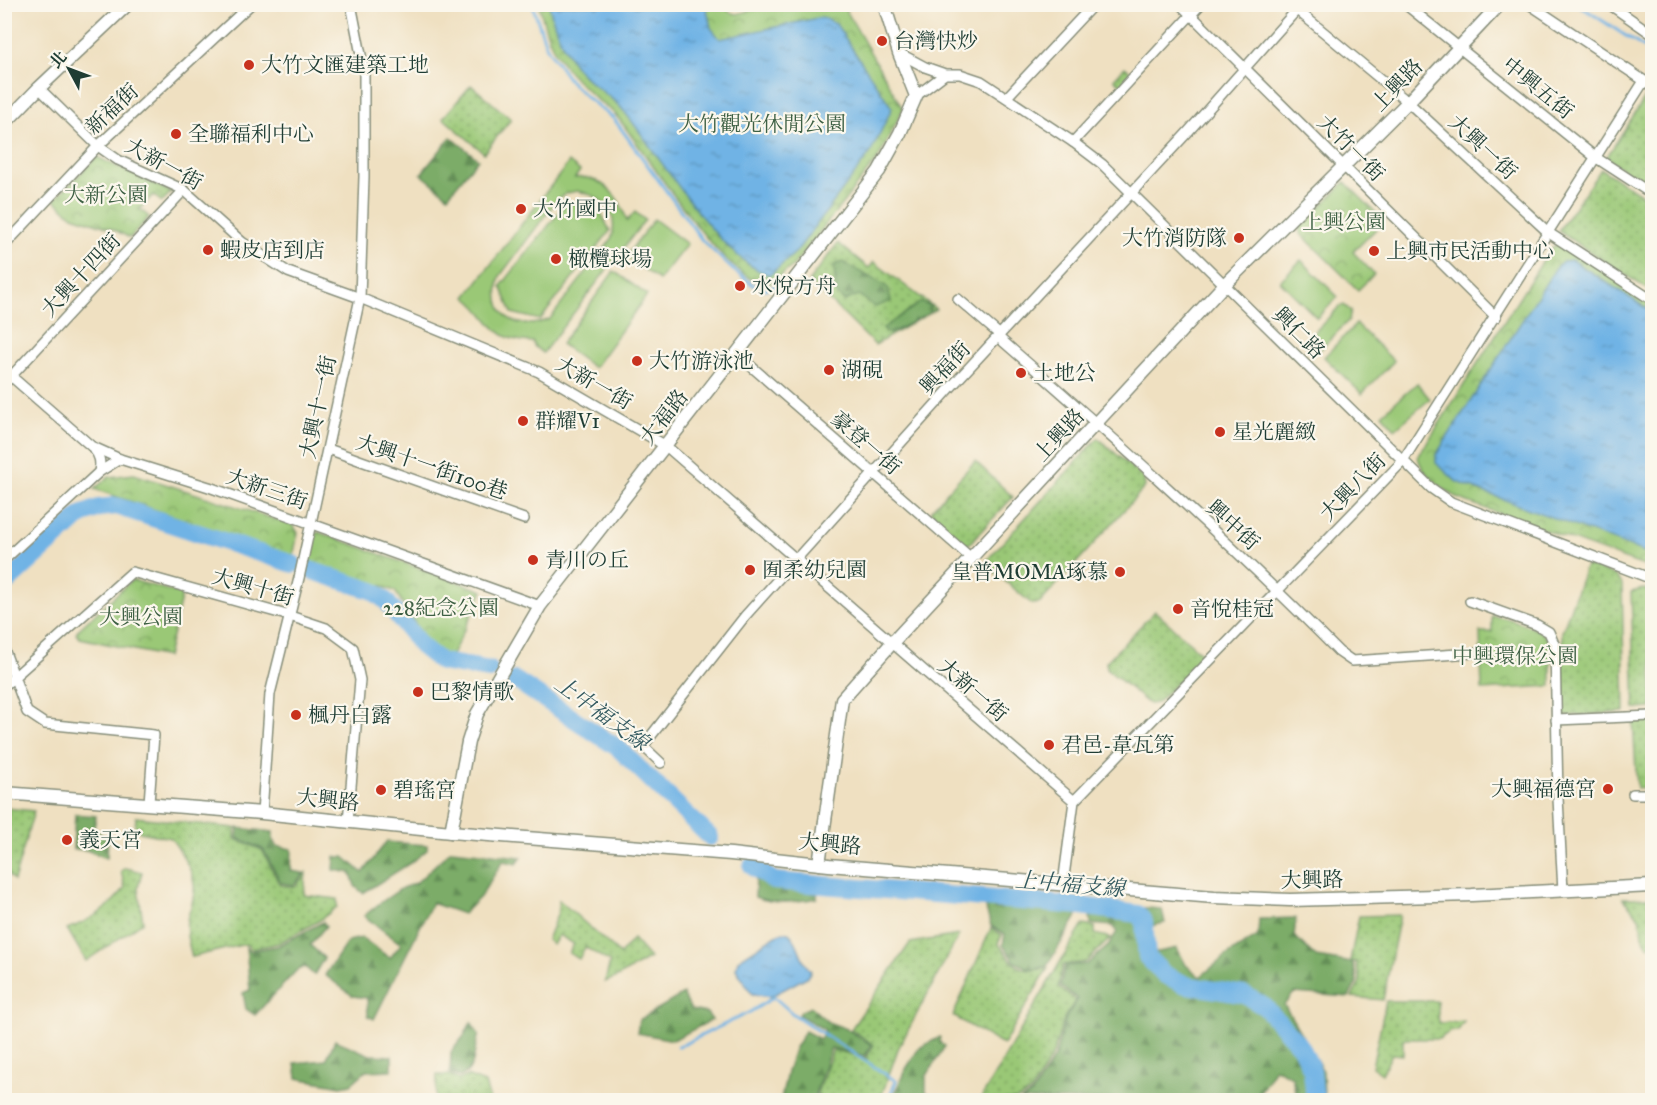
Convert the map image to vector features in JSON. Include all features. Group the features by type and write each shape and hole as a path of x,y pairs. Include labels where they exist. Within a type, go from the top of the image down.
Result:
{"street":[{"path":"4,123 128,4"},
{"name":"新福街","path":"4,246 98,146 251,4"},
{"name":"大興十一街","path":"262,813 270,694 328,449 360,298 364,177 364,70 351,4"},
{"path":"884,4 899,53 916,96 945,74"},
{"path":"1007,97 1094,4"},
{"name":"大竹一街","path":"1180,4 1496,317"},
{"path":"1073,142 1201,4"},
{"name":"中興五街","path":"1405,4 1595,157 1653,194"},
{"name":"上興路","path":"819,864 842,699 1224,285 1408,102 1500,4"},
{"path":"1529,4 1648,83"},
{"path":"1609,4 1653,34"},
{"name":"興福街","path":"661,763 643,746 729,635 1299,7"},
{"name":"大興一街","path":"1299,7 1408,102 1549,232 1653,300"},
{"name":"興仁路","path":"899,53 925,68 945,74 960,74 981,81 1102,164 1402,462 1431,488 1451,502 1653,579"},
{"name":"大興八街","path":"1074,801 1402,462 1496,317 1595,157 1648,83"},
{"name":"大新一街","path":"39,88 98,146 118,160 184,190 242,242 288,272 360,298 539,372 666,446 1074,801"},
{"name":"大福路","path":"451,832 468,742 477,714 540,606 879,171 900,133 916,96"},
{"name":"大興十四街","path":"4,384 8,373 184,190"},
{"name":"興中街","path":"958,299 1097,423 1278,591 1339,652 1352,661 1473,653"},
{"name":"豪登一街","path":"737,354 971,558"},
{"name":"大新三街","path":"8,373 91,446 120,459 310,523 540,606"},
{"path":"91,446 98,454 99,472"},
{"name":"大興十一街100巷","path":"328,449 524,519"},
{"path":"4,560 99,472 120,459"},
{"name":"大興十街","path":"4,686 132,572 326,628 353,648 360,680 348,822"},
{"path":"1470,601 1538,625 1549,632 1555,646 1563,891"},
{"path":"4,649 27,712 45,724 154,735 148,803"},
{"path":"1556,720 1653,716"},
{"name":"大興路","path":"4,793 148,803 451,832 731,854 819,864 1267,900 1653,886"},
{"path":"1633,795 1653,794"},
{"path":"1063,884 1074,801"}],"green space":[{"name":"大竹觀光休閒公園","path":"727,4 729,12 737,14 773,5 843,5 903,109 879,157 793,266 767,285 749,277 728,261 686,212 615,114 594,97 568,70 552,46 539,5"},
{"path":"1125,67 1132,73 1121,85 1114,79"},
{"path":"471,85 511,119 484,153 443,118"},
{"path":"1648,93 1652,96 1652,188 1606,158"},
{"path":"451,137 478,159 448,196 421,174"},
{"name":"大新公園","path":"97,157 171,192 162,202 153,195 140,209 149,217 130,238 113,229 73,216 54,200"},
{"path":"569,162 580,171 575,178 594,180 609,189 620,204 627,221 635,212 645,220 543,353 534,346 533,342 518,340 500,333 466,297","holes":["577,191 602,201 611,214 613,222 611,240 550,319 526,324 516,322 508,317 498,301 500,276 557,200 567,193"]},
{"path":"1601,169 1652,201 1652,292 1558,231"},
{"name":"上興公園","path":"1345,182 1384,221 1353,252 1374,274 1358,290 1300,233 1299,228"},
{"name":"橄欖球場","path":"567,202 597,205 610,231 540,320 512,313 501,286"},
{"path":"654,219 687,244 659,280 626,256"},
{"path":"838,243 869,268 874,262 936,309 875,345 809,281"},
{"path":"1560,243 1652,302 1652,569 1457,498 1428,475 1418,457 1551,248"},
{"path":"1301,260 1338,297 1317,318 1280,281"},
{"path":"843,262 888,288 891,301 875,307 859,295 844,301 836,293 834,265"},
{"path":"614,271 647,295 594,368 561,344"},
{"path":"921,302 930,306 930,313 889,334 883,328"},
{"path":"1344,305 1351,311 1349,320 1321,349 1313,348 1309,341 1310,337 1339,307"},
{"path":"1356,324 1394,361 1362,394 1324,357"},
{"path":"1417,383 1430,399 1395,429 1382,414"},
{"path":"1098,438 1144,478 1145,487 1040,603 1032,604 990,568 987,560"},
{"path":"975,461 1013,497 969,544 963,545 931,517 931,510"},
{"path":"134,474 293,525 298,533 293,557 94,489 109,477"},
{"name":"228紀念公園","path":"318,532 483,591 451,657 439,653 428,644 395,591 305,560 309,539"},
{"path":"1586,565 1616,576 1622,584 1625,712 1563,716 1562,632"},
{"name":"大興公園","path":"132,580 182,594 167,657 80,638 76,634"},
{"path":"1644,589 1652,592 1652,708 1635,709 1631,592"},
{"path":"1155,611 1203,655 1157,703 1149,704 1107,669 1106,662"},
{"name":"中興環保公園","path":"1492,616 1522,623 1538,630 1547,639 1550,650 1551,686 1482,690 1480,632 1492,632"},
{"path":"1633,720 1652,720 1652,787 1637,788"},
{"path":"5,808 34,811 14,881 5,870"},
{"path":"75,814 96,816 94,828 108,840 107,858 86,850 73,849"},
{"path":"136,817 235,828 235,839 262,850 280,885 295,887 306,873 304,895 337,899 337,907 320,920 279,943 252,949 246,944 192,957 187,930 187,920 194,893 191,872 171,838 140,832 135,828"},
{"path":"238,828 273,832 276,846 292,849 291,871 304,873 294,885 281,883 263,849 237,838"},
{"path":"386,842 427,845 427,850 363,893 355,886 351,873 334,870 335,857 344,857 363,873"},
{"path":"451,850 522,857 517,864 503,861 480,897 463,914 432,903 374,1019 368,1016 367,998 353,996 325,975 348,941 362,938 390,958 401,944 364,916 402,888 416,883"},
{"path":"125,868 142,872 138,888 143,922 86,961 67,929 99,913 118,896 125,888 121,871"},
{"path":"756,874 818,882 817,898 778,902 755,897"},
{"path":"1623,898 1652,898 1652,944 1648,946 1644,940 1639,917"},
{"path":"559,900 620,954 633,939 650,958 605,982 610,962 585,947 579,959 569,953 574,944 559,935 553,945 547,940 558,912"},
{"path":"984,903 1079,910 1047,966 1032,970 1015,962 1003,945 1005,934 991,926"},
{"path":"1098,905 1162,909 1165,923 1141,928 1144,955 1177,948 1186,965 1200,977 1227,955 1258,936 1259,919 1296,918 1294,936 1316,957 1353,963 1357,982 1349,997 1294,993 1284,1005 1323,1071 1324,1100 1297,1100 1292,1077 1275,1068 1255,1100 1021,1100 1032,1094 1055,1056 1066,1017 1078,999 1060,986 1065,966 1087,964 1107,947 1117,932 1112,926 1091,924 1090,918"},
{"path":"1400,915 1383,1000 1352,997 1360,982 1356,962 1350,961 1359,916"},
{"path":"323,922 326,926 310,945 324,958 314,975 305,967 297,970 255,1015 246,1009 243,993 250,990 246,947 250,951 278,946"},
{"path":"1083,925 1095,927 1095,934 1111,938 1086,962 1063,965 1058,987 1076,1000 1065,1016 1053,1054 1031,1092 1016,1100 980,1100 1059,964"},
{"path":"991,928 1002,935 998,943 1013,963 1030,970 1048,968 1003,1045 953,1016"},
{"path":"959,935 898,1049 880,1100 821,1100 817,1093 833,1050 866,1058 874,1045 851,1029 910,943"},
{"path":"683,994 691,1010 707,1013 712,1020 673,1040 637,1033 639,1020"},
{"path":"1386,1001 1437,1001 1439,1023 1464,1021 1458,1031 1451,1031 1439,1039 1403,1039 1403,1055 1392,1054 1382,1074 1372,1067"},
{"path":"811,1007 828,1022 847,1029 872,1045 865,1056 831,1048 815,1094 819,1100 781,1100 794,1049 805,1031 820,1039 825,1030 799,1015 801,1011"},
{"path":"471,1022 479,1035 472,1065 465,1074 459,1077 450,1073 451,1052 464,1036"},
{"path":"940,1037 940,1043 945,1046 926,1077 926,1092 938,1100 892,1100 904,1072 919,1048"},
{"path":"335,1040 370,1055 392,1056 392,1070 366,1071 351,1084 341,1086 297,1078 295,1063 326,1060"},
{"path":"437,1075 450,1075 459,1080 467,1076 485,1083 490,1100 436,1100"}],"water":[{"name":"大竹觀光休閒公園","path":"549,5 706,5 711,28 720,39 822,17 836,24 892,108 871,152 796,252 770,275 751,266 731,250 691,203 623,110 581,73 562,44"},
{"path":"1572,260 1652,312 1652,555 1457,482 1436,463 1436,455 1557,266 1563,261"},
{"path":"787,932 795,940 811,971 807,977 770,997 752,994 736,969 738,960 778,934"}],"waterway":[{"path":"532,4 547,48 569,80 614,119 702,240 731,268 753,285 765,289 776,286"},
{"path":"1577,4 1652,53"},
{"path":"4,585 81,515 99,508 116,506 293,564"},
{"path":"307,569 373,591 386,601 421,646 441,662 490,670"},
{"name":"上中福支線","path":"515,680 618,748 710,837"},
{"name":"上中福支線","path":"752,866 774,881 1081,906 1138,914 1144,922 1147,957 1165,975 1186,985 1245,995 1265,1007 1301,1047 1312,1070 1315,1100"},
{"path":"678,1047 750,1012 774,997 793,1014 896,1081 888,1100"}],"place":[{"name":"台灣快炒","path":"882,41"},
{"name":"大竹文匯建築工地","path":"249,65"},
{"name":"全聯福利中心","path":"176,134"},
{"name":"大竹國中","path":"521,209"},
{"name":"大竹消防隊","path":"1239,238"},
{"name":"蝦皮店到店","path":"208,250"},
{"name":"上興市民活動中心","path":"1374,251"},
{"name":"橄欖球場","path":"556,259"},
{"name":"水悅方舟","path":"740,286"},
{"name":"大竹游泳池","path":"637,361"},
{"name":"湖硯","path":"829,370"},
{"name":"土地公","path":"1021,373"},
{"name":"群耀V1","path":"523,421"},
{"name":"星光麗緻","path":"1220,432"},
{"name":"青川の丘","path":"533,560"},
{"name":"囿柔幼兒園","path":"750,570"},
{"name":"皇普MOMA琢慕","path":"1120,572"},
{"name":"音悅桂冠","path":"1178,609"},
{"name":"巴黎情歌","path":"418,692"},
{"name":"楓丹白露","path":"296,715"},
{"name":"君邑-韋瓦第","path":"1049,745"},
{"name":"大興福德宮","path":"1608,789"},
{"name":"碧瑤宮","path":"381,790"},
{"name":"義天宮","path":"67,840"}]}
